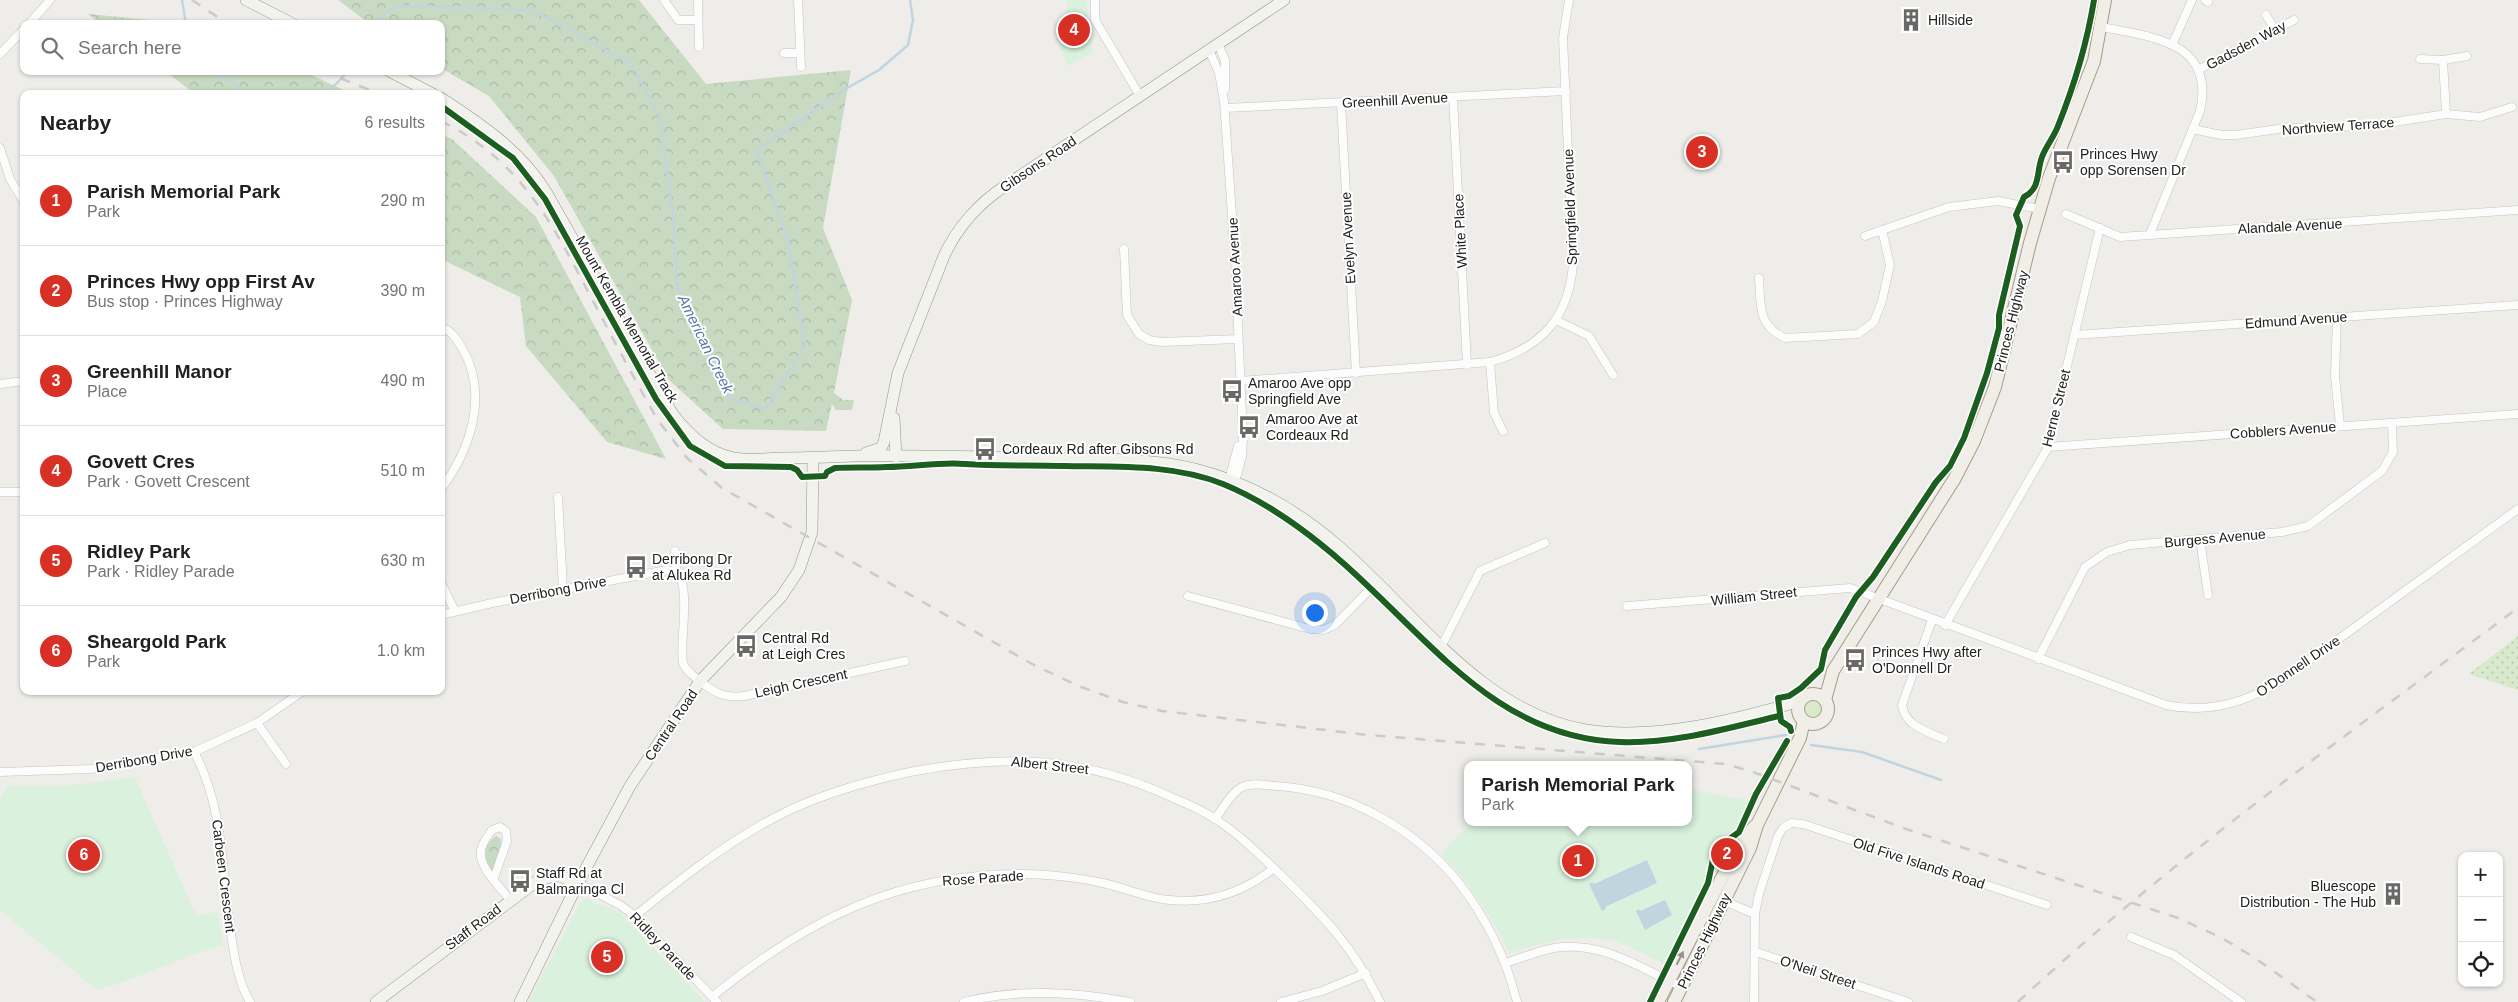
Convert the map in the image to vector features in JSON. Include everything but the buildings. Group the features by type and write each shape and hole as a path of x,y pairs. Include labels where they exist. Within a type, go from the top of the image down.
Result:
{"main road":[{"path":"246,0 285,20"},
{"name":"Gibsons Road","path":"838,457 880,448 887,434 898,373 934,280 950,245 960,229 991,195 1284,0"},
{"name":"Princes Highway","path":"1812,694 1833,671 1955,478 1974,441 1995,387 2039,209 2058,150 2094,62 2102,27 2105,0"},
{"path":"397,75 425,90"},
{"path":"445,101 505,144 526,164 541,184 663,396 687,432 706,446 732,458 896,457 1135,460 1194,469 1232,481 1272,499 1301,517 1334,542 1474,674 1496,692 1530,712 1570,726 1598,732 1667,731 1772,709 1804,714 1820,722 1826,717 1828,710 1825,700 1819,695 1812,694 1804,714"},
{"name":"Gibsons Road","path":"891,409 896,457"},
{"name":"Central Road","path":"520,1002 578,883 630,786 700,682 780,597 799,570 812,532 813,458"},
{"name":"Princes Highway","path":"1825,700 1833,671"},
{"name":"Princes Highway","path":"1674,1002 1750,848 1757,825 1800,738 1804,714"},
{"name":"Princes Highway","path":"1658,1002 1742,842 1757,825"},
{"name":"Staff Road","path":"376,1002 537,881 551,876 563,876 578,883"},
{"path":"1712,896 1724,902"}],"street":[{"path":"32,20 50,0"},
{"path":"664,0 678,20 697,20"},
{"path":"698,0 699,46"},
{"path":"798,0 801,67"},
{"path":"1095,0 1095,20 1140,96"},
{"name":"Springfield Avenue","path":"1240,382 1490,362 1520,352 1531,346 1556,320 1568,294 1573,264 1563,38 1569,0"},
{"path":"2173,43 2192,0"},
{"path":"2266,15 2274,30"},
{"name":"Gadsden Way","path":"2198,70 2294,20"},
{"path":"2102,27 2173,43 2187,54 2198,70 2203,100 2150,234"},
{"path":"0,54 20,33"},
{"name":"Amaroo Avenue","path":"1213,47 1225,60 1225,104 1236,266 1241,434 1232,481"},
{"path":"784,53 800,53"},
{"path":"2420,59 2443,60 2467,56"},
{"path":"2443,60 2446,114"},
{"name":"Greenhill Avenue","path":"1225,104 1341,103 1566,91"},
{"name":"White Place","path":"1454,98 1467,365"},
{"name":"Evelyn Avenue","path":"1341,103 1356,373"},
{"name":"Northview Terrace","path":"2193,129 2221,135 2236,135 2285,128 2369,126 2446,114 2480,117 2512,107"},
{"path":"0,148 10,179 20,195"},
{"path":"1865,236 1944,208 1991,201 2039,209"},
{"name":"Alandale Avenue","path":"2066,214 2120,237 2518,210"},
{"name":"Herne Street","path":"1945,625 2047,447 2100,228"},
{"path":"1759,278 1762,317 1768,328 1776,334 1785,338 1858,334 1874,322 1882,302 1890,265 1882,230"},
{"path":"1124,249 1127,315 1139,334 1149,340 1162,342 1238,339"},
{"name":"Edmund Avenue","path":"2074,335 2518,305"},
{"path":"2337,317 2335,376 2340,426"},
{"path":"1556,320 1589,336 1613,374"},
{"path":"445,328 450,330 467,356 475,394 470,435 463,455 445,483"},
{"path":"1490,362 1494,413 1503,431"},
{"path":"0,384 20,382"},
{"name":"Cobblers Avenue","path":"2047,447 2518,414"},
{"name":"Burgess Avenue","path":"2038,658 2085,567 2108,552 2130,545 2282,532 2308,526 2382,471 2393,452 2392,423"},
{"path":"0,492 20,492"},
{"path":"558,498 564,589"},
{"name":"O'Donnell Drive","path":"1879,599 1945,625 2166,705 2182,708 2223,706 2249,699 2282,680 2518,509"},
{"path":"2200,539 2208,595"},
{"path":"1442,645 1480,571 1545,543"},
{"path":"675,551 676,572 679,575 683,592 683,662 686,668 700,682"},
{"name":"Derribong Drive","path":"445,614 667,570 676,572"},
{"path":"1188,596 1310,629 1323,630 1335,625 1376,582"},
{"name":"William Street","path":"1627,606 1840,588 1860,591 1879,599"},
{"path":"445,591 455,611"},
{"path":"1932,620 1902,705 1904,714 1909,722 1944,739"},
{"name":"Leigh Crescent","path":"700,682 712,690 730,697 905,661"},
{"name":"Derribong Drive","path":"0,772 74,770 194,752 257,722 296,695"},
{"path":"257,722 286,764"},
{"name":"Carbeen Crescent","path":"194,752 204,771 215,802 234,954 250,1002"},
{"name":"Albert Street","path":"636,916 719,850 774,818 835,792 886,777 949,765 1004,760 1046,761 1099,770 1149,786 1215,818 1241,838 1274,868 1342,937 1366,973 1380,1002"},
{"path":"1215,818 1234,793 1243,787 1253,785 1292,787 1315,791 1361,806 1409,836 1433,856 1458,882 1487,924 1506,964 1516,1002"},
{"name":"Old Five Islands Road","path":"1755,914 1759,894 1778,836 1782,828 1791,823 1803,824 2047,906"},
{"path":"494,878 507,841 506,831 500,828 492,830 480,851 484,867 510,900"},
{"name":"Rose Parade","path":"714,1000 775,949 822,921 897,890 949,879 1025,874 1101,882 1168,900 1214,899 1256,883 1274,868"},
{"name":"Ridley Parade","path":"578,883 620,905 636,916 714,1000"},
{"path":"1724,902 1755,914 1754,1002"},
{"path":"2131,937 2174,955 2241,1002"},
{"path":"1506,964 1552,948 1584,947 1606,951 1682,987"},
{"name":"O'Neil Street","path":"1756,952 1908,1002"},
{"path":"1281,1002 1322,991 1366,973"},
{"path":"964,1002 995,994 1068,992 1130,1002"}],"green space":[{"path":"338,0 639,0 706,84 851,70 823,228 852,300 834,393 843,400 854,400 852,410 836,410 832,404 826,431 723,429 669,380 554,176 489,96 445,70 445,20 365,20"},
{"path":"1067,0 1087,0 1088,24 1093,53 1067,66 1056,36 1067,9"},
{"path":"88,14 150,20 96,20"},
{"path":"170,75 312,75 343,90 190,90"},
{"path":"445,136 452,139 536,217 666,459 607,442 526,346 520,297 445,261"},
{"path":"2518,636 2518,690 2469,674"},
{"path":"1809,700 1817,700 1822,705 1820,716 1809,718 1804,713 1804,705"},
{"path":"135,777 193,909 199,915 217,912 224,945 97,990 0,910 0,800 7,786 64,786"},
{"path":"1692,790 1750,801 1735,828 1715,844 1710,853 1706,884 1663,963 1617,942 1590,938 1563,939 1510,953 1479,900 1441,854 1468,826 1692,826"},
{"path":"496,836 501,839 501,848 492,871 485,853 488,844"},
{"path":"583,898 619,912 705,1002 528,1002"}],"water":[{"path":"1647,860 1657,883 1605,907 1606,909 1602,911 1589,884 1593,882 1594,884"},
{"path":"1665,900 1672,915 1645,930 1636,911"}],"waterway":[{"name":"American Creek","path":"182,0 185,20"},
{"name":"American Creek","path":"379,20 389,9 404,6 532,10 631,63 661,120 673,215 677,285 729,398 765,409 805,346 788,241 757,150 842,91 879,70 908,45 913,20 910,0"},
{"name":"American Creek","path":"217,75 238,86 238,90"},
{"name":"American Creek","path":"327,90 344,75"},
{"path":"1699,749 1786,735"},
{"path":"1811,745 1862,752 1941,780"}],"railway":[{"path":"192,0 222,20"},
{"path":"332,75 370,90"},
{"path":"445,123 469,137 493,155 514,175 549,221 657,419 687,458 722,488 1034,665 1081,687 1123,702 1162,711 1368,735 1688,761"},
{"path":"2018,1002 2138,897 2200,847 2326,750 2518,608"},
{"path":"1692,761 1725,764 1753,772 1906,829 2178,918 2222,938 2255,958 2317,1002"}],"cycle path":[{"path":"1791,731 1790,727 1781,721 1778,698 1789,696 1801,688 1821,669 1825,650 1856,597 1873,577 1936,482 1950,466 1964,438 1987,373 1999,328 1999,315 2020,226 2016,215 2024,197 2036,185 2042,157 2064,111 2084,48 2094,0"},
{"name":"Mount Kembla Memorial Track","path":"445,109 513,158 545,199 656,399 690,446 725,466 791,467 797,470 802,477 825,476 827,472 835,468 946,464 1124,467 1185,473 1223,484 1244,493 1302,529 1355,573 1453,667 1482,690 1512,710 1545,726 1580,737 1620,742 1640,742 1681,738 1779,716"},
{"path":"1650,1002 1708,883 1715,850 1739,832 1756,794 1787,741"}],"place":[{"name":"Hillside","path":"1911,20"},
{"name":"Govett Cres","path":"1074,30"},
{"name":"Greenhill Manor","path":"1702,152"},
{"name":"Princes Hwy opp Sorensen Dr","path":"2063,162"},
{"name":"Amaroo Ave opp Springfield Ave","path":"1232,391"},
{"name":"Amaroo Ave at Cordeaux Rd","path":"1249,427"},
{"name":"Cordeaux Rd after Gibsons Rd","path":"985,449"},
{"name":"Derribong Dr at Alukea Rd","path":"636,567"},
{"name":"Central Rd at Leigh Cres","path":"746,646"},
{"name":"Princes Hwy after O'Donnell Dr","path":"1855,660"},
{"name":"Princes Hwy opp First Av","path":"1727,854"},
{"name":"Sheargold Park","path":"84,855"},
{"name":"Parish Memorial Park","path":"1578,861"},
{"name":"Staff Rd at Balmaringa Cl","path":"520,881"},
{"name":"Bluescope Distribution - The Hub","path":"2393,894"},
{"name":"Ridley Park","path":"607,957"}]}
